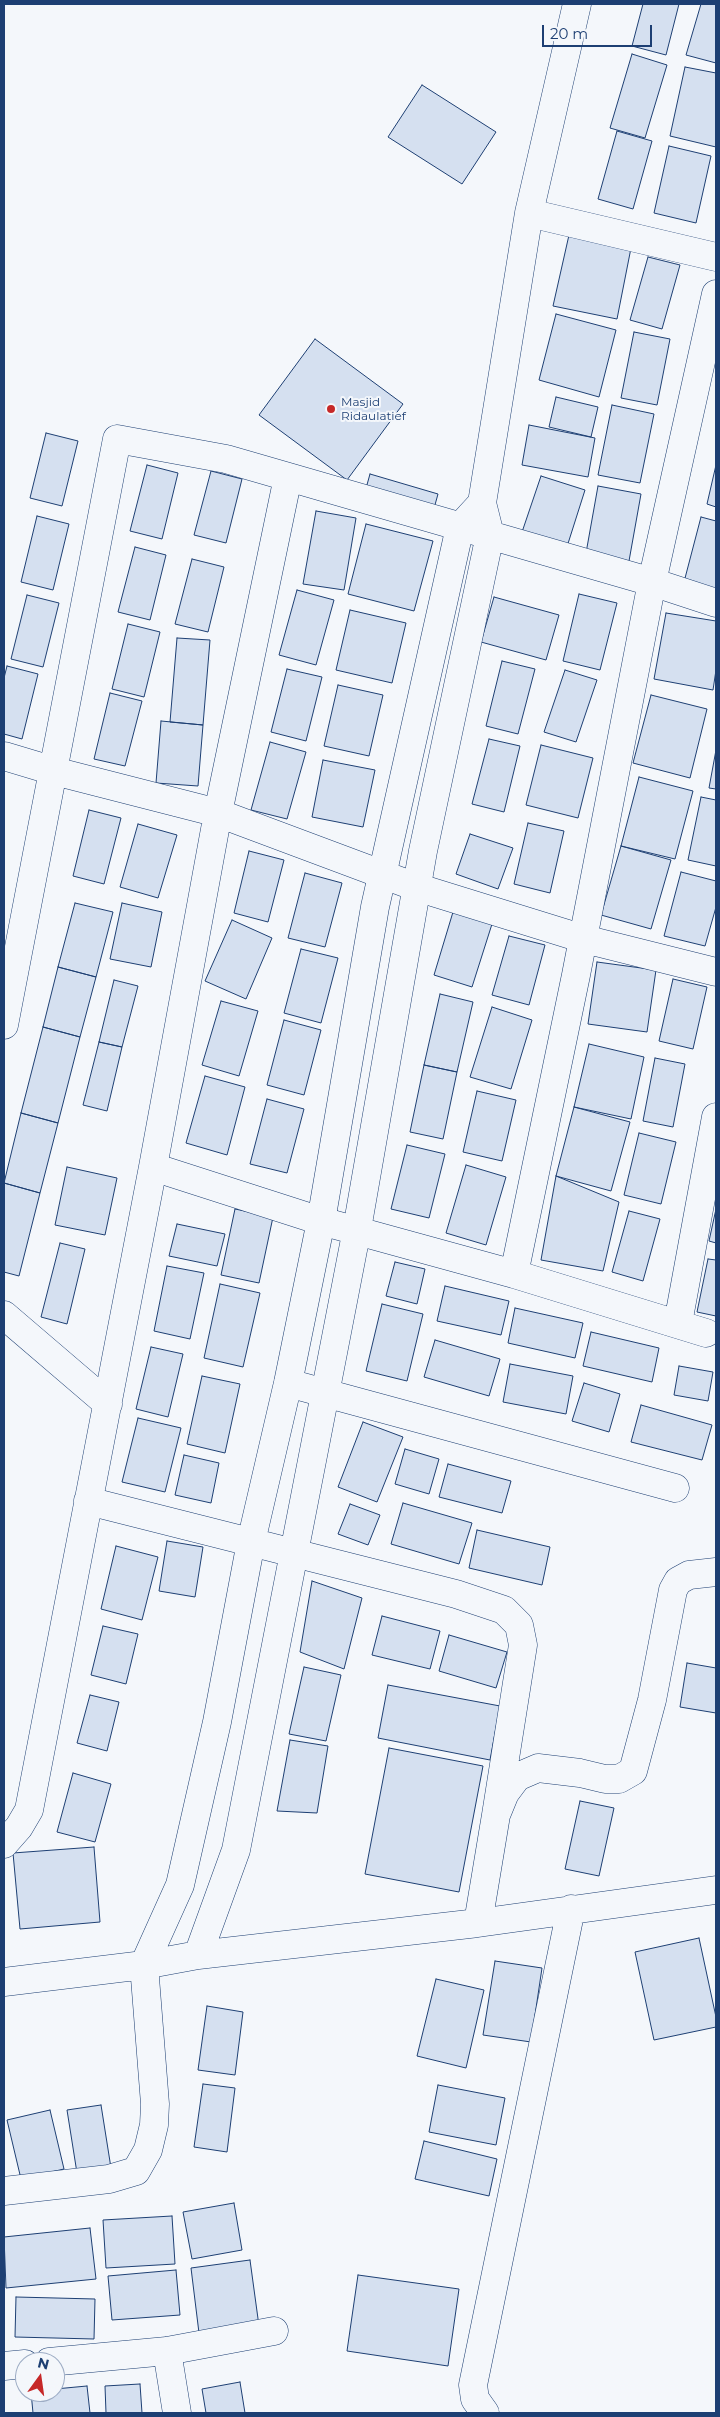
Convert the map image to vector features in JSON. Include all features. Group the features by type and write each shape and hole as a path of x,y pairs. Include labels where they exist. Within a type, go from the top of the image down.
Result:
{"street":[{"path":"198,1955 236,1850 357,1230 416,887 490,535 482,503 529,213 577,4"},
{"path":"529,213 716,257"},
{"path":"514,1274 584,939 652,582 716,294"},
{"path":"4,1025 117,439 226,459 652,582 716,603"},
{"path":"4,1844 19,1827 29,1810 154,1167 218,813 288,477"},
{"path":"4,2191 109,2178 136,2171 148,2150 154,2118 144,1965 180,1885 218,1722 251,1542 288,1383 321,1220 375,907 460,527 482,503"},
{"path":"4,756 54,771 218,813 416,887 584,939 716,972"},
{"path":"678,1323 716,1117"},
{"path":"154,1167 321,1220 514,1274 706,1333"},
{"path":"4,1314 108,1404"},
{"path":"288,1383 674,1488"},
{"path":"88,1501 456,1594 504,1610 519,1625 523,1645 478,1923"},
{"path":"496,1816 505,1793 517,1777 538,1768 580,1773 605,1779 619,1779 633,1771 652,1700 673,1590 678,1581 689,1575 716,1572"},
{"path":"4,1982 144,1965 198,1955 478,1923 716,1890"},
{"path":"485,2413 476,2398 473,2385 571,1909"},
{"path":"65,2361 167,2351 274,2331"},
{"path":"167,2351 177,2413"}],"building":[{"path":"643,4 679,4 666,55 632,46"},
{"path":"701,4 716,4 716,63 686,55"},
{"path":"632,54 667,65 645,138 610,128"},
{"path":"685,67 716,73 716,147 670,136"},
{"path":"422,85 496,132 462,184 388,137"},
{"path":"617,131 652,141 633,209 598,199"},
{"path":"669,146 711,156 696,223 654,213"},
{"path":"569,235 631,248 617,319 553,306"},
{"path":"648,257 680,265 662,329 630,320"},
{"path":"556,314 616,330 599,397 539,380"},
{"path":"634,332 670,339 657,405 621,398"},
{"name":"Masjid Ridaulatief","path":"315,339 403,404 347,480 259,415"},
{"path":"556,397 598,407 591,437 549,427"},
{"path":"612,405 654,414 640,483 598,475"},
{"path":"529,425 595,438 588,477 522,465"},
{"path":"46,433 78,441 62,506 30,498"},
{"path":"147,465 178,473 162,539 130,531"},
{"path":"716,465 716,507 707,504"},
{"path":"211,471 242,479 226,543 194,535"},
{"path":"370,474 438,494 433,512 365,492"},
{"path":"541,476 585,490 565,553 520,538"},
{"path":"598,486 641,494 629,561 586,553"},
{"path":"316,511 356,518 344,590 303,584"},
{"path":"37,516 69,524 53,590 21,582"},
{"path":"701,517 716,521 716,590 684,582"},
{"path":"366,524 433,541 414,611 348,594"},
{"path":"135,547 166,555 150,620 118,612"},
{"path":"192,559 224,567 208,632 175,624"},
{"path":"297,590 334,600 316,665 279,655"},
{"path":"579,594 617,603 600,670 563,661"},
{"path":"27,595 59,603 43,667 11,659"},
{"path":"494,597 559,615 546,660 481,642"},
{"path":"350,610 406,623 392,683 336,670"},
{"path":"666,613 716,621 716,670 713,690 654,679"},
{"path":"128,624 160,632 144,697 112,689"},
{"path":"177,638 210,640 203,725 170,722"},
{"path":"502,661 535,669 518,734 486,726"},
{"path":"7,666 38,674 22,739 4,734 4,678"},
{"path":"287,669 322,677 306,741 271,732"},
{"path":"565,670 597,680 576,742 544,732"},
{"path":"338,685 383,695 369,756 324,746"},
{"path":"110,693 142,701 125,766 94,759"},
{"path":"651,695 707,709 690,778 633,763"},
{"path":"161,721 203,725 198,786 156,783"},
{"path":"489,739 520,746 504,812 472,804"},
{"path":"270,742 306,752 287,819 251,810"},
{"path":"541,745 593,758 578,818 526,805"},
{"path":"716,750 716,789 709,788"},
{"path":"323,760 375,770 363,827 312,817"},
{"path":"639,777 693,791 675,859 621,846"},
{"path":"701,797 716,800 716,866 688,860"},
{"path":"89,810 121,818 104,884 73,876"},
{"path":"528,823 564,831 550,893 514,884"},
{"path":"138,824 177,835 158,898 120,887"},
{"path":"470,834 513,848 498,889 456,874"},
{"path":"621,846 671,860 651,929 601,915"},
{"path":"249,851 284,860 268,922 234,913"},
{"path":"681,872 716,881 716,907 705,946 664,936"},
{"path":"305,873 342,883 325,947 288,938"},
{"path":"75,903 113,912 96,977 58,967"},
{"path":"122,903 162,912 151,967 110,959"},
{"path":"453,912 492,924 472,987 434,975"},
{"path":"232,920 272,938 246,999 205,981"},
{"path":"509,936 545,945 529,1005 492,995"},
{"path":"301,949 338,958 321,1023 284,1013"},
{"path":"597,962 656,970 647,1032 588,1024"},
{"path":"58,967 96,977 80,1037 43,1027"},
{"path":"673,979 707,987 693,1049 659,1041"},
{"path":"114,980 138,986 122,1047 99,1042"},
{"path":"440,994 473,1002 457,1072 424,1065"},
{"path":"221,1001 258,1011 239,1076 202,1065"},
{"path":"492,1007 532,1020 511,1089 470,1077"},
{"path":"284,1020 321,1030 304,1095 267,1085"},
{"path":"43,1027 80,1037 58,1123 21,1113"},
{"path":"99,1042 122,1047 107,1111 83,1105"},
{"path":"589,1044 644,1057 631,1119 574,1107"},
{"path":"655,1058 685,1064 673,1127 643,1121"},
{"path":"424,1065 457,1072 443,1139 410,1132"},
{"path":"205,1076 245,1087 227,1155 186,1143"},
{"path":"477,1091 516,1100 502,1161 463,1152"},
{"path":"267,1099 304,1109 287,1173 250,1164"},
{"path":"574,1107 630,1122 611,1191 556,1176"},
{"path":"21,1113 58,1123 40,1193 4,1183"},
{"path":"639,1133 676,1142 661,1204 624,1195"},
{"path":"407,1145 445,1154 429,1218 391,1209"},
{"path":"466,1165 506,1177 486,1245 446,1233"},
{"path":"67,1167 117,1178 105,1235 55,1225"},
{"path":"556,1176 619,1202 603,1271 541,1260"},
{"path":"4,1183 40,1193 19,1276 4,1272"},
{"path":"235,1209 273,1217 259,1283 221,1275"},
{"path":"716,1209 716,1243 709,1241"},
{"path":"629,1211 660,1219 643,1281 612,1272"},
{"path":"177,1224 225,1234 217,1266 169,1256"},
{"path":"60,1243 85,1249 67,1324 41,1317"},
{"path":"708,1259 716,1260 716,1316 697,1312"},
{"path":"395,1262 425,1269 417,1304 386,1296"},
{"path":"167,1266 204,1273 190,1339 154,1331"},
{"path":"220,1284 260,1293 243,1367 204,1358"},
{"path":"445,1286 509,1301 501,1335 437,1321"},
{"path":"382,1304 423,1314 407,1381 366,1371"},
{"path":"515,1308 583,1323 575,1358 508,1343"},
{"path":"591,1332 659,1348 652,1382 583,1366"},
{"path":"435,1340 500,1359 489,1396 424,1377"},
{"path":"151,1347 183,1354 168,1417 136,1409"},
{"path":"510,1364 573,1376 566,1414 503,1402"},
{"path":"679,1366 713,1372 708,1401 674,1395"},
{"path":"202,1376 240,1384 225,1453 187,1444"},
{"path":"584,1383 620,1394 609,1432 572,1421"},
{"path":"641,1405 712,1425 702,1460 631,1442"},
{"path":"138,1418 181,1428 165,1492 122,1482"},
{"path":"363,1422 403,1437 377,1502 338,1487"},
{"path":"405,1449 439,1459 429,1494 395,1484"},
{"path":"184,1455 219,1463 211,1503 175,1495"},
{"path":"448,1464 511,1481 502,1513 439,1497"},
{"path":"403,1503 472,1523 459,1564 391,1544"},
{"path":"350,1504 380,1515 368,1545 338,1534"},
{"path":"477,1530 550,1547 542,1585 469,1568"},
{"path":"167,1541 203,1547 195,1597 159,1591"},
{"path":"116,1546 158,1557 142,1620 101,1609"},
{"path":"312,1581 362,1598 344,1669 300,1652"},
{"path":"382,1616 440,1631 430,1669 372,1655"},
{"path":"103,1626 138,1634 126,1684 91,1675"},
{"path":"449,1635 507,1652 496,1688 439,1671"},
{"path":"687,1663 716,1668 716,1713 680,1707"},
{"path":"304,1667 341,1675 326,1741 289,1734"},
{"path":"388,1685 500,1706 490,1760 378,1738"},
{"path":"90,1695 119,1702 107,1751 77,1743"},
{"path":"290,1740 328,1746 317,1813 277,1811"},
{"path":"389,1748 483,1766 459,1892 365,1874"},
{"path":"73,1773 111,1784 95,1842 57,1832"},
{"path":"580,1801 614,1808 599,1876 565,1869"},
{"path":"94,1847 100,1922 20,1929 13,1853"},
{"path":"699,1938 716,2017 716,2027 654,2040 635,1952"},
{"path":"495,1961 542,1968 531,2042 483,2035"},
{"path":"436,1979 484,1990 466,2068 417,2056"},
{"path":"207,2006 243,2012 235,2075 198,2070"},
{"path":"203,2084 235,2088 227,2152 194,2147"},
{"path":"438,2085 505,2098 496,2145 429,2132"},
{"path":"101,2105 111,2168 77,2173 67,2110"},
{"path":"50,2110 64,2169 21,2179 7,2120"},
{"path":"424,2141 497,2159 489,2196 415,2179"},
{"path":"234,2203 242,2250 192,2259 183,2212"},
{"path":"172,2216 175,2264 106,2268 103,2220"},
{"path":"90,2228 96,2279 6,2288 4,2237"},
{"path":"250,2260 259,2326 199,2333 191,2268"},
{"path":"176,2270 180,2315 112,2320 108,2276"},
{"path":"358,2275 459,2289 448,2366 347,2351"},
{"path":"16,2297 95,2299 94,2339 15,2337"},
{"path":"240,2382 245,2413 206,2413 202,2389"},
{"path":"140,2384 142,2413 106,2413 105,2386"},
{"path":"87,2386 90,2413 33,2413 32,2402 65,2402 65,2388"}],"place":[{"name":"Masjid Ridaulatief","path":"331,409"}]}
